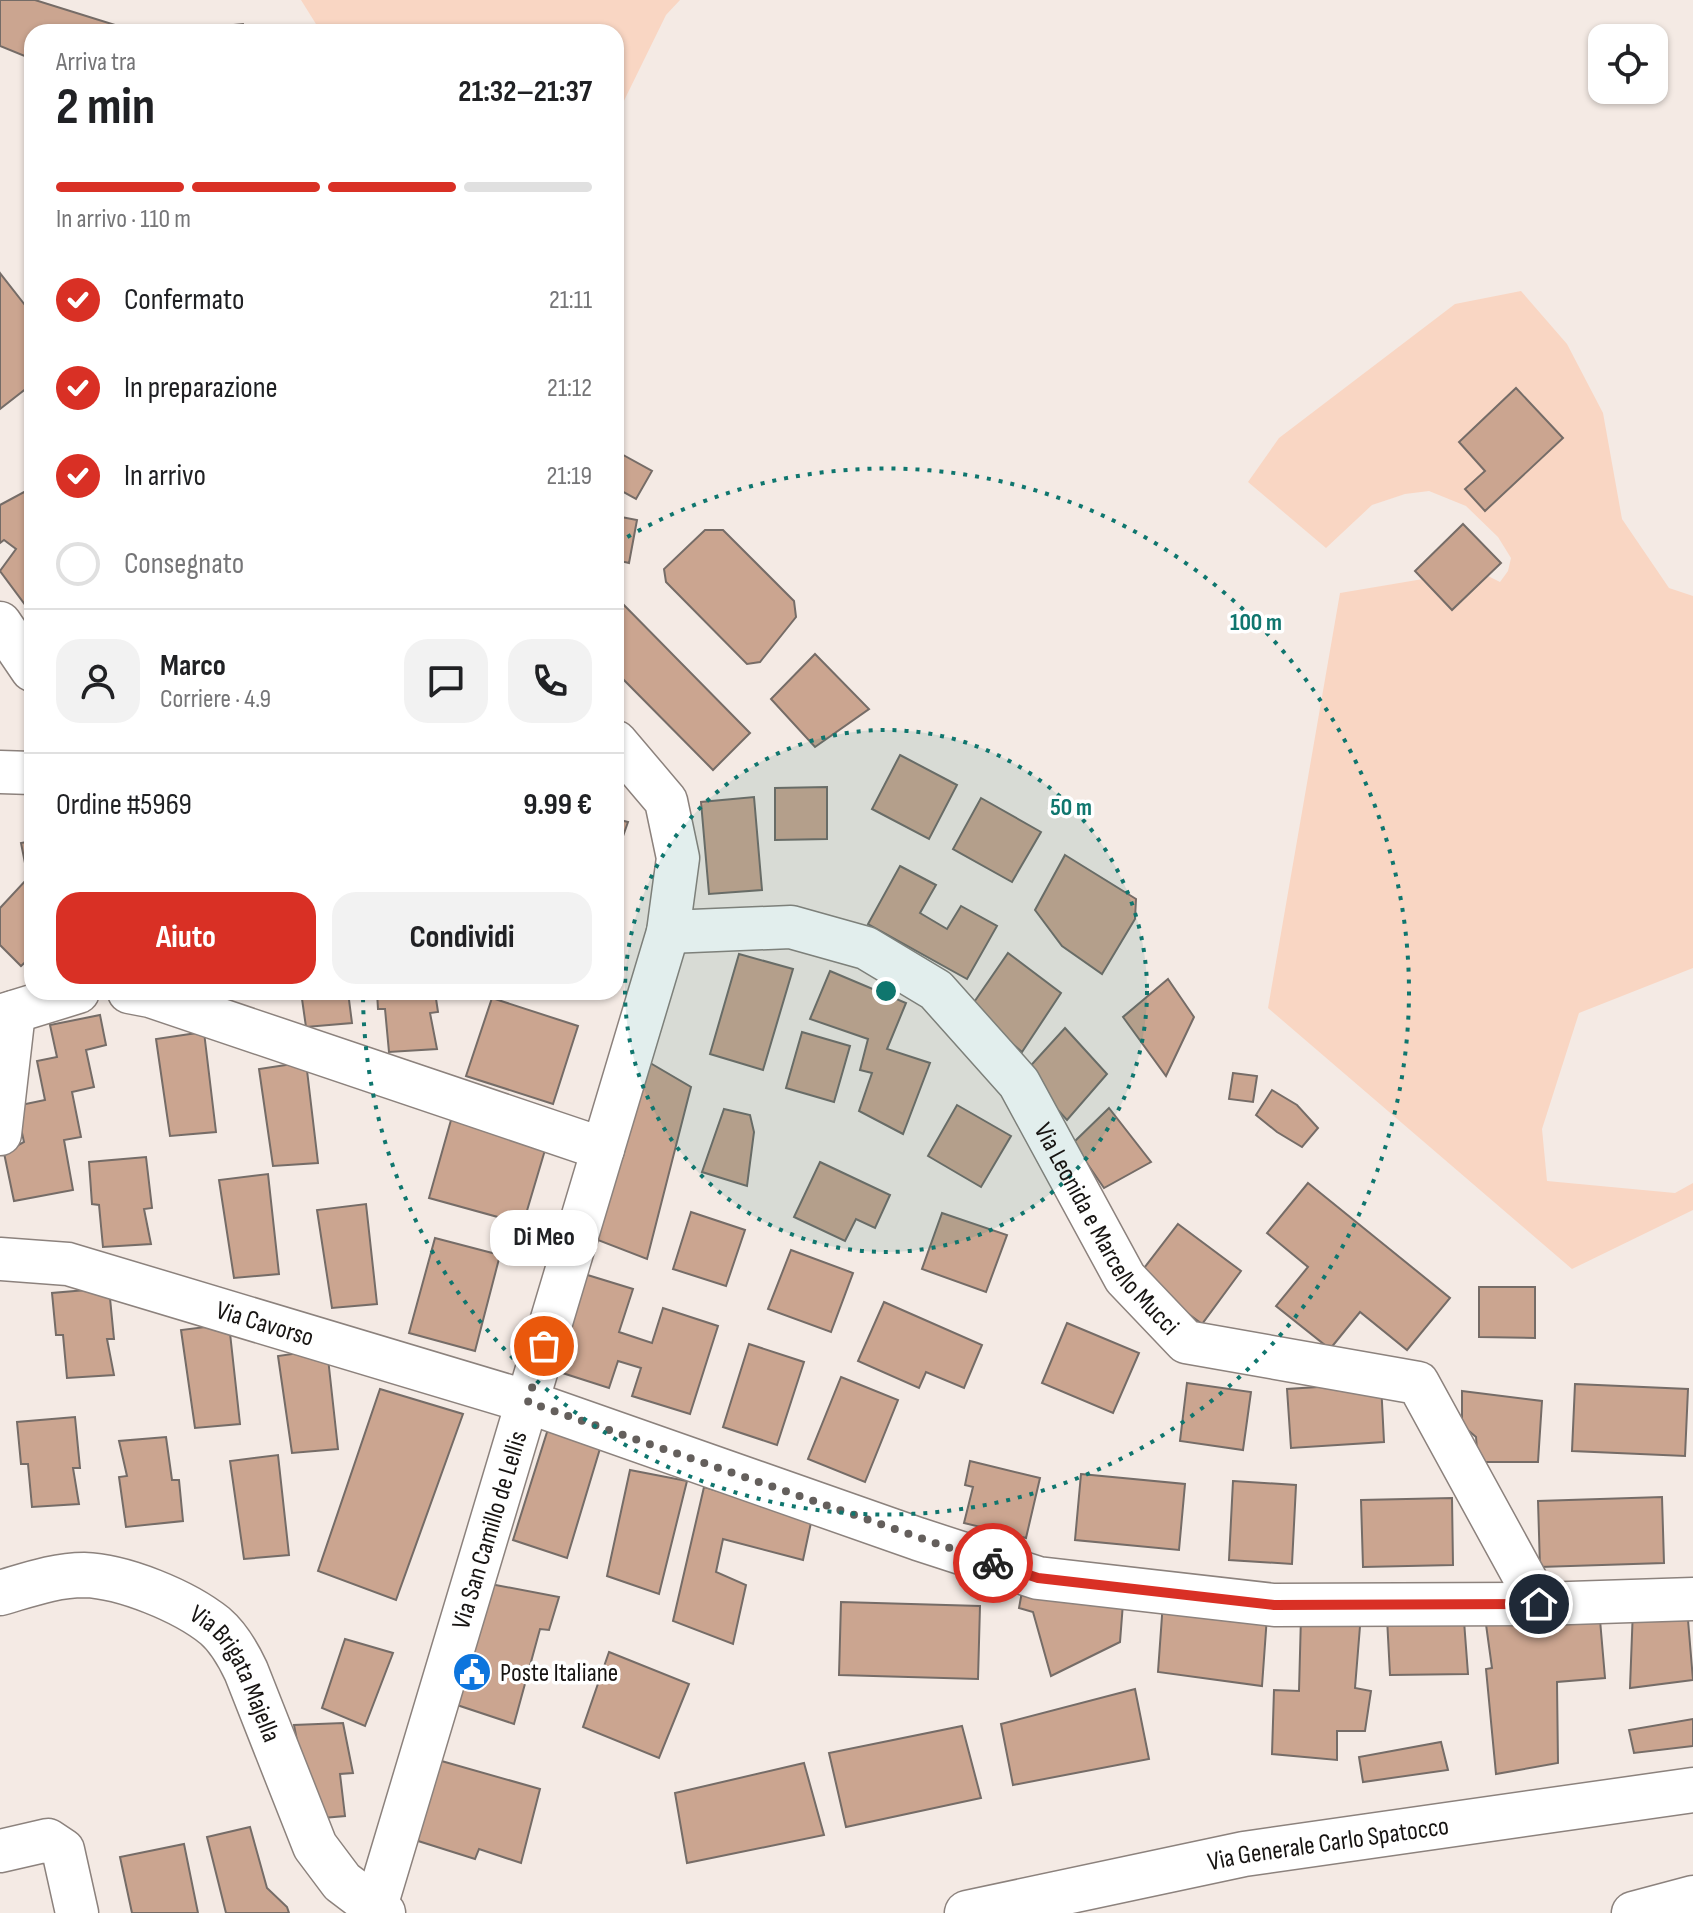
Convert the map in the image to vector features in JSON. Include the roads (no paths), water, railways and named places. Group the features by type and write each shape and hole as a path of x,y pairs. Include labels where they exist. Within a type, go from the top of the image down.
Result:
{"main road":[{"name":"Via Brigata Majella","path":"0,1593 54,1578 86,1575 120,1581 163,1596 216,1627 234,1647 246,1671 315,1846 342,1882 378,1912"},
{"name":"Via Generale Carlo Spatocco","path":"967,1913 1244,1854 1693,1790"}],"street":[{"path":"0,623 24,658"},
{"name":"Via San Camillo de Lellis","path":"378,1912 668,932 678,858 666,801 624,751"},
{"path":"0,772 24,773"},
{"name":"Via Leonida e Marcello Mucci","path":"668,932 791,927 866,948 936,990 1019,1083 1125,1278 1186,1342 1418,1383 1539,1604"},
{"path":"0,1134 7,1014 52,1000"},
{"path":"162,1000 603,1149"},
{"name":"Via Cavorso","path":"0,1259 68,1264 528,1402"},
{"path":"528,1402 1038,1578 1274,1605 1539,1604 1693,1599"},
{"path":"0,1851 48,1840 63,1850 77,1913"},
{"path":"1633,1913 1693,1897"}],"place":[{"name":"Di Meo","path":"544,1346"},
{"name":"Poste Italiane","path":"472,1672"}]}
